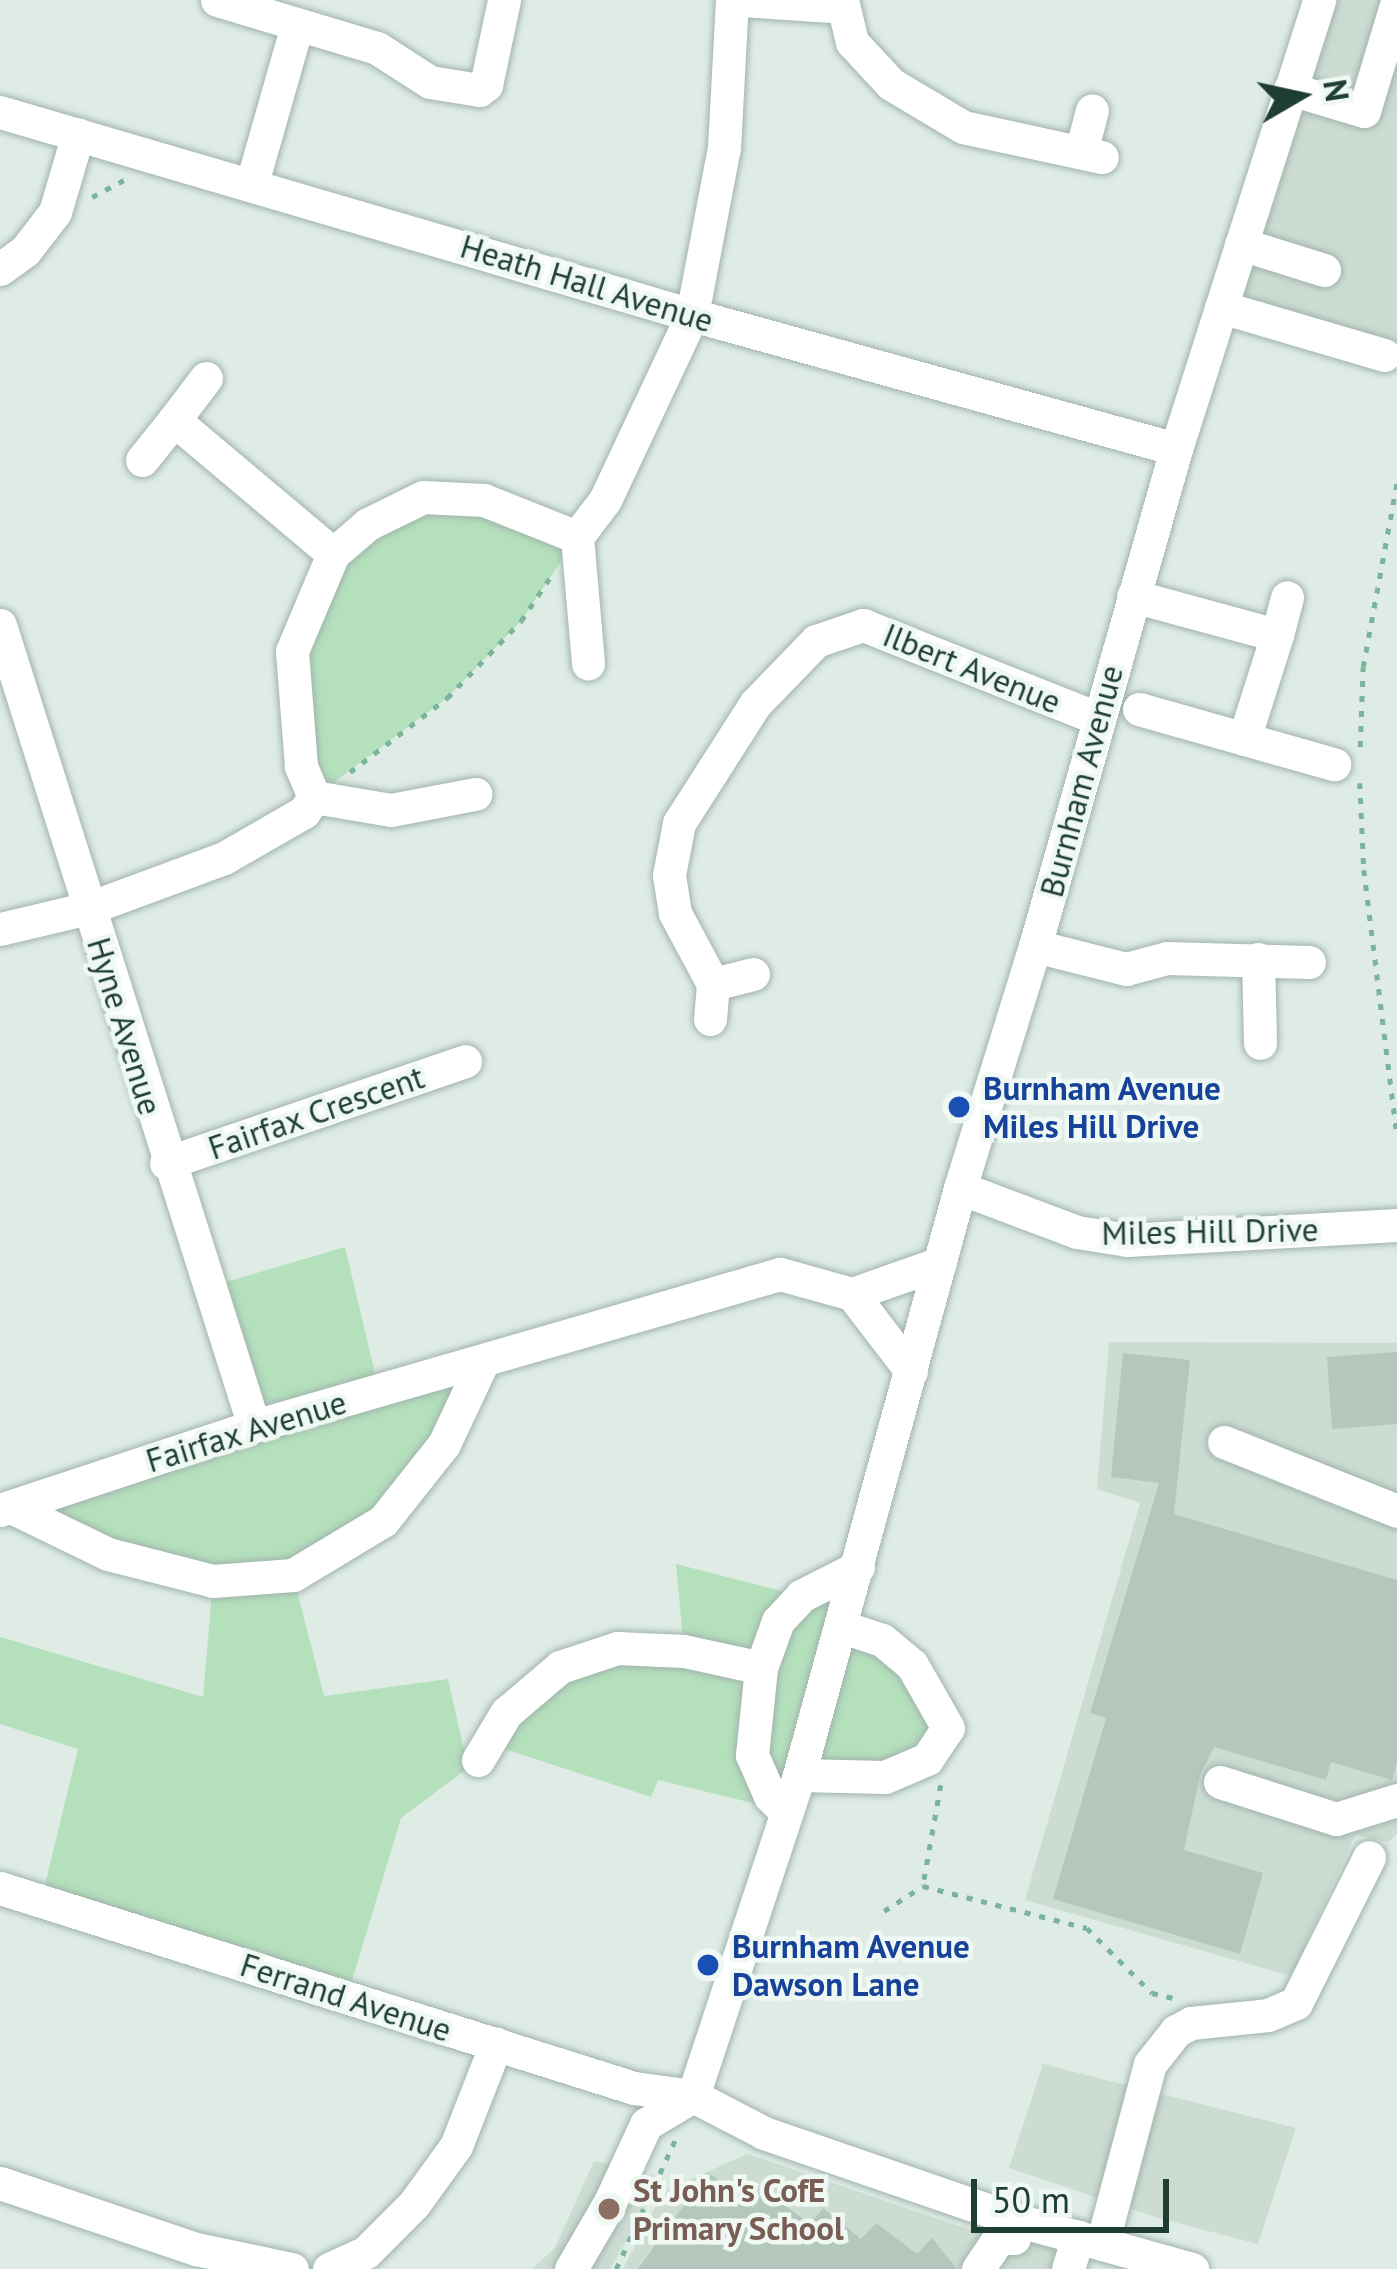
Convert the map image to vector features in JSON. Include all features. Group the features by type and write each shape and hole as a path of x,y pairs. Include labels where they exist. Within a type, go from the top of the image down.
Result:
{"street":[{"path":"217,0 377,48 430,82 479,90 486,85 504,0"},
{"path":"588,664 577,537 604,500 692,315 724,148 732,0"},
{"path":"742,0 842,4 852,42 891,84 963,127 1092,154 1092,110"},
{"name":"Burnham Avenue","path":"693,2096 799,1775 960,1188 1036,946 1097,718 1176,449 1319,0"},
{"path":"1290,89 1364,111 1397,2"},
{"path":"252,183 297,26"},
{"name":"Heath Hall Avenue","path":"0,112 692,315 1176,449"},
{"path":"0,269 25,251 58,201 79,134"},
{"path":"1241,244 1324,270"},
{"path":"1221,307 1384,355"},
{"path":"142,460 206,378"},
{"path":"174,420 333,554"},
{"path":"314,797 301,766 292,651 333,554 368,524 424,497 484,500 577,537"},
{"path":"1133,596 1277,634"},
{"path":"1228,735 1277,634 1287,597"},
{"name":"Ilbert Avenue","path":"713,984 675,913 669,875 679,823 755,704 816,641 863,625 1097,718"},
{"name":"Hyne Avenue","path":"0,626 166,1162 254,1426"},
{"path":"1139,709 1289,752 1351,762"},
{"path":"314,797 391,810 475,794"},
{"path":"0,929 89,908 224,858 304,812 314,797"},
{"path":"1036,946 1126,969 1167,958 1310,962"},
{"path":"1258,959 1260,1043"},
{"path":"710,1019 713,984 753,974"},
{"name":"Fairfax Crescent","path":"166,1162 465,1061"},
{"name":"Miles Hill Drive","path":"960,1188 1077,1232 1127,1240 1397,1225"},
{"path":"911,1371 852,1294 940,1263"},
{"name":"Fairfax Avenue","path":"6,1508 254,1426 780,1274 852,1294"},
{"name":"Fairfax Avenue","path":"6,1508 108,1554 213,1581 293,1575 382,1521 444,1444 483,1361"},
{"path":"1224,1442 1397,1510"},
{"path":"785,1811 770,1796 752,1755 761,1668 778,1621 801,1596 859,1567"},
{"path":"799,1775 885,1777 927,1759 948,1728 912,1665 882,1640 843,1627"},
{"path":"478,1760 506,1713 560,1667 617,1648 684,1651 761,1668"},
{"path":"1220,1782 1336,1819 1397,1800"},
{"path":"1083,2250 1150,2064 1175,2032 1213,2020 1268,2015 1295,2003 1369,1857"},
{"name":"Ferrand Avenue","path":"0,1888 634,2088 693,2096 764,2133 1018,2243 1178,2267"},
{"path":"329,2269 366,2252 428,2185 456,2146 496,2044"},
{"path":"571,2269 610,2202 646,2124 693,2096"},
{"path":"0,2183 196,2249 292,2269"},
{"path":"978,2269 999,2238 1018,2243"}],"path":[{"path":"58,201 76,205 136,174 142,152"},
{"path":"1397,482 1351,762 1397,1135"},
{"path":"314,797 447,698 521,621 577,537"},
{"path":"923,1886 943,1776 927,1759"},
{"path":"884,1911 923,1886 1087,1928 1152,1993 1198,2005 1213,2020"},
{"path":"616,2269 675,2140"}],"shaded area":[{"path":"1319,0 1397,0 1397,341 1225,295"},
{"path":"1109,1342 1397,1343 1397,1834 1388,1842 1355,1835 1291,1976 1025,1900 1140,1503 1097,1489"},
{"path":"1043,2064 1296,2128 1258,2244 1158,2218 1009,2168"},
{"path":"747,2154 962,2227 1056,2249 1051,2269 623,2269 663,2192"},
{"name":"St John's CofE Primary School","path":"594,2161 663,2178 610,2269 532,2269 555,2248"}],"green space":[{"path":"423,497 577,537 521,621 447,698 314,797 301,766 308,606 333,554"},
{"path":"345,1247 379,1390 483,1361 383,1521 293,1575 324,1696 448,1679 468,1768 401,1818 347,1997 41,1901 78,1749 0,1724 0,1637 203,1697 213,1581 11,1507 253,1426 209,1287"},
{"path":"676,1564 801,1596 839,1574 843,1627 936,1702 927,1759 799,1775 785,1811 658,1780 651,1797 490,1744 560,1667 684,1651"}],"building":[{"path":"1397,1352 1397,1424 1332,1429 1327,1357"},
{"path":"1123,1353 1190,1360 1174,1514 1397,1580 1397,1762 1392,1780 1331,1762 1326,1780 1214,1747 1200,1775 1184,1850 1263,1873 1240,1954 1053,1899 1106,1718 1090,1713 1159,1483 1111,1477"},
{"path":"708,2172 753,2208 764,2190 810,2224 823,2208 861,2239 876,2223 917,2254 932,2238 957,2269 638,2269"}],"place":[{"name":"Burnham Avenue Miles Hill Drive","path":"959,1107"},
{"name":"Burnham Avenue Dawson Lane","path":"708,1965"},
{"name":"St John's CofE Primary School","path":"609,2209"}]}
